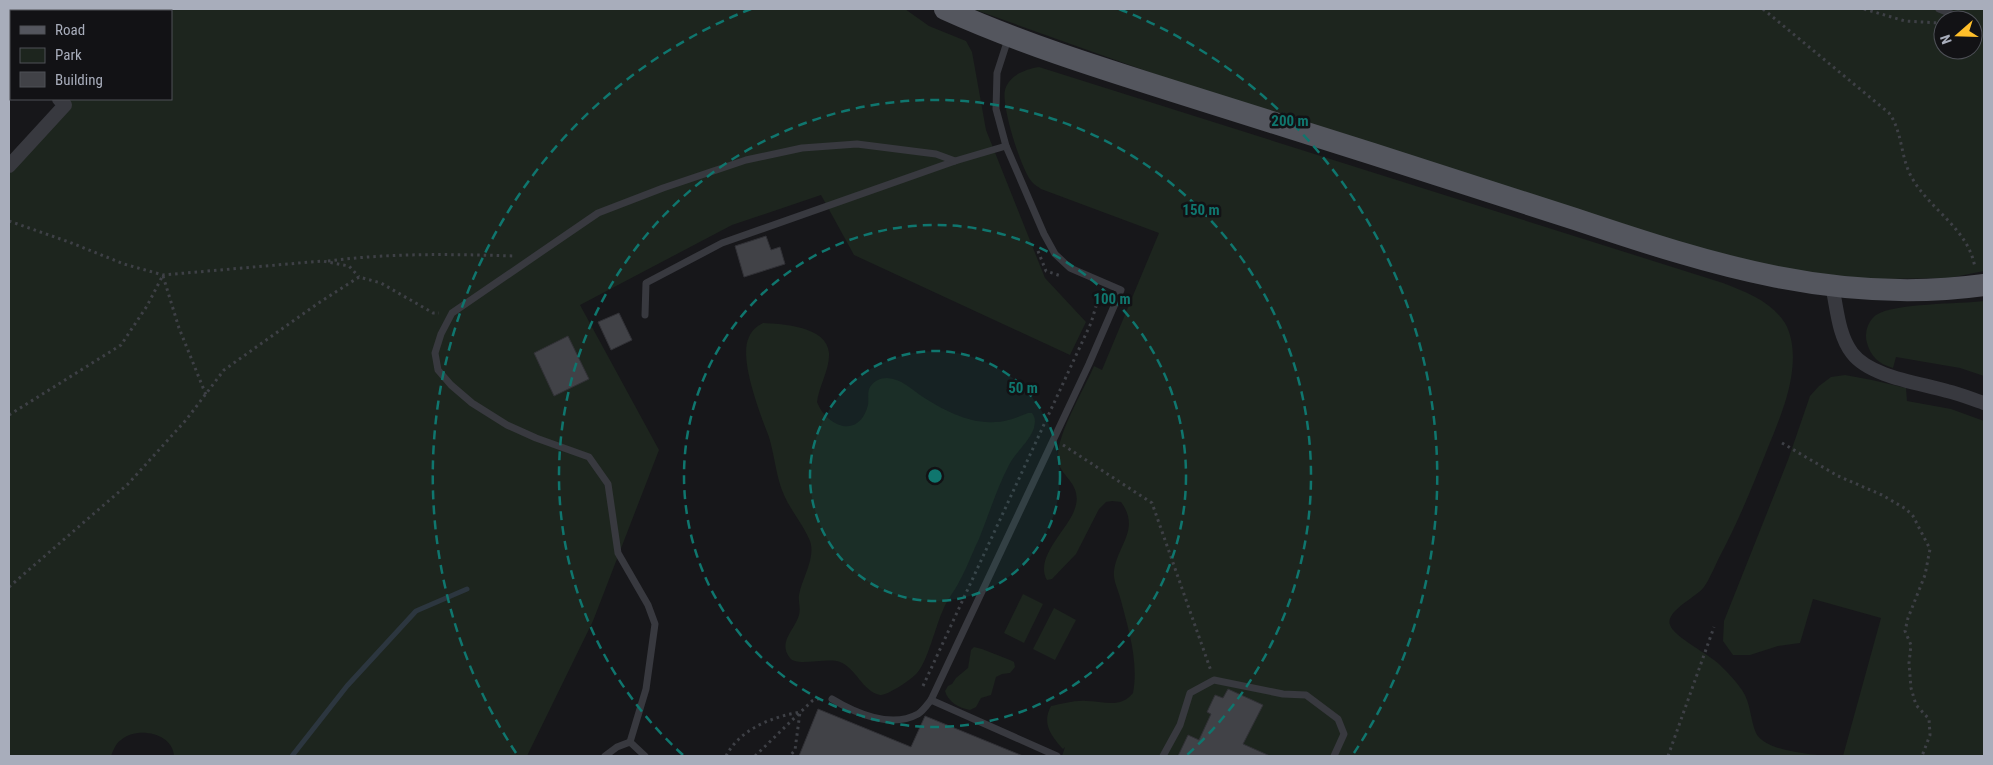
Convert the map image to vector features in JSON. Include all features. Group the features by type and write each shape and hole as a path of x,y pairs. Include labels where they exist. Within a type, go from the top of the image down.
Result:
{"main road":[{"path":"945,9 1009,36 1081,62 1414,167 1659,247 1759,275 1856,289 1913,291 1981,285"}],"street":[{"path":"9,166 65,105 60,100"},
{"path":"1832,286 1842,332 1848,346 1852,353 1868,367 1984,403"}],"lane":[{"path":"832,699 850,710 885,720 905,718 918,714 931,700 1089,364 1121,290 1070,268 1055,254 1044,234 1006,146 996,109 997,73 1009,36"},
{"path":"630,742 646,689 655,624 648,605 618,553 608,484 589,457 536,438 507,425 472,403 451,385 438,370 435,353 452,313 598,213 663,188 772,153 802,148 857,144 936,154 955,161"},
{"path":"644,315 646,284 722,242 955,161 1006,146"},
{"path":"1162,756 1180,726 1190,693 1214,680 1283,694 1306,695 1338,718 1344,734 1334,756"},
{"path":"931,700 1053,755"},
{"path":"605,756 617,747 630,742"},
{"path":"630,742 645,756"}],"path":[{"path":"1763,9 1889,113 1895,123 1912,179 1966,243 1981,285"},
{"path":"1864,9 1905,21 1933,23"},
{"path":"9,222 70,242 124,264 163,275 427,253 533,257"},
{"path":"1036,244 1046,270 1064,278"},
{"path":"322,261 349,266 359,277 381,283 433,313 452,313"},
{"path":"163,275 179,328 206,395"},
{"path":"9,415 121,345 163,275"},
{"path":"9,587 128,484 186,420 224,370 317,304 359,277"},
{"path":"919,693 1091,323 1101,292 1092,289"},
{"path":"1054,439 1152,503 1214,680"},
{"path":"1782,443 1838,476 1882,495 1906,509 1913,516 1930,548 1925,574 1905,631 1911,645 1909,663 1911,688 1916,705 1929,719 1930,735 1922,756"},
{"path":"1668,756 1714,627"},
{"path":"755,756 812,701 823,698 832,699"},
{"path":"726,756 730,749 749,730 779,716 800,712"},
{"path":"790,756 795,750 800,712"}],"green space":[{"path":"905,9 929,26 966,41 972,52 986,130 1045,278 1086,322 1070,355 854,255 821,195 732,225 580,305 659,450 593,621 527,756 174,756 168,742 161,737 153,734 136,733 121,740 116,745 111,756 9,756 9,174 71,108 62,100 172,100 172,10 46,10"},
{"path":"973,9 1984,9 1984,271 1949,278 1871,279 1804,272 1707,253 1219,97"},
{"path":"1039,67 1723,283 1757,298 1773,309 1785,323 1790,334 1792,346 1792,371 1785,401 1746,502 1709,579 1700,591 1677,609 1672,615 1670,625 1678,635 1720,665 1737,683 1745,695 1754,728 1761,739 1777,748 1826,756 1062,756 1065,747 1063,749 1048,728 1047,718 1051,706 1077,701 1117,703 1123,701 1133,693 1135,669 1129,633 1114,575 1116,562 1126,537 1129,521 1127,512 1121,502 1106,502 1099,509 1076,554 1052,579 1047,580 1044,571 1048,554 1070,519 1077,502 1074,487 1059,466 1061,438 1094,366 1102,370 1159,233 1041,189 1032,182 1023,165 1013,137 1006,109 1005,90 1010,80 1014,77 1029,69"},
{"path":"1984,301 1984,376 1960,368 1896,357 1893,368 1876,359 1867,343 1866,331 1869,324 1876,315 1885,311 1912,306"},
{"path":"763,323 802,328 821,337 826,344 829,359 817,402 825,415 837,424 848,426 861,420 868,405 870,387 877,380 887,378 902,382 939,407 976,421 995,422 1008,420 1028,413 1032,413 1035,420 1032,433 1012,460 1005,474 967,566 946,603 921,668 905,683 883,695 868,689 846,665 840,662 793,661 786,652 786,641 799,615 799,595 810,561 811,548 807,535 781,488 769,437 756,402 748,372 746,346 752,332"},
{"path":"1845,375 1906,388 1907,401 1951,409 1984,421 1984,756 1843,756 1881,618 1813,599 1800,643 1778,646 1750,655 1733,655 1723,641 1724,621 1788,460 1810,396 1831,377"},
{"path":"1023,594 1043,604 1024,643 1004,633"},
{"path":"1054,608 1076,620 1055,660 1033,649"},
{"path":"974,647 1010,660 1014,662 1015,667 1010,673 996,677 991,695 981,698 976,707 970,710 954,704 945,691 968,668 971,650"}],"building":[{"path":"766,236 771,250 780,247 785,264 744,277 735,246"},
{"path":"619,313 632,340 611,350 598,322"},
{"path":"568,336 589,379 554,396 534,353"},
{"path":"1228,689 1263,705 1243,744 1270,756 1178,756 1188,735 1199,740 1211,714 1207,712 1215,695 1223,698"},
{"path":"818,709 911,747 925,716 1023,756 799,756"}],"waterway":[{"path":"292,756 347,686 416,611 467,589"}]}
